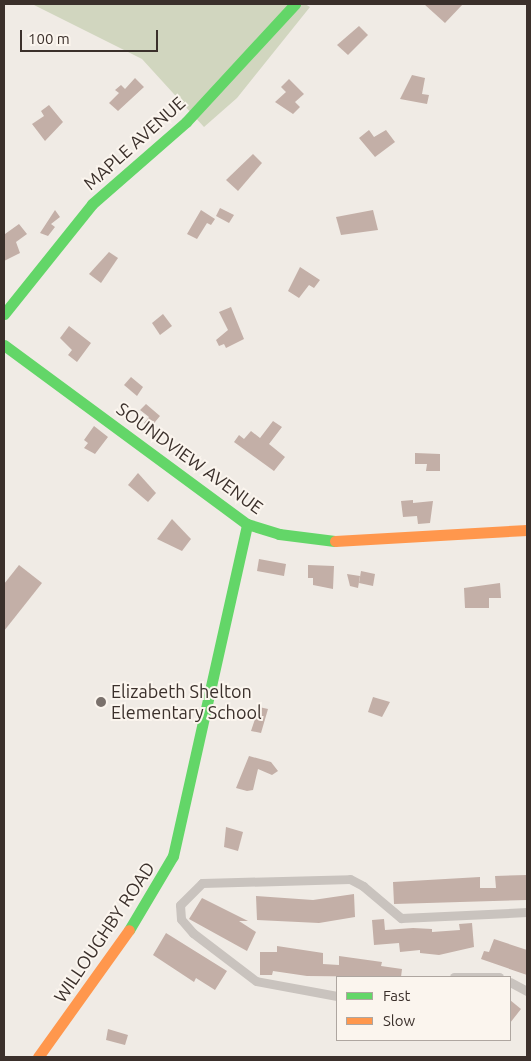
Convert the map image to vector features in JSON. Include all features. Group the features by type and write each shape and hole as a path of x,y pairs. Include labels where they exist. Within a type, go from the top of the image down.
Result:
{"street":[{"name":"MAPLE AVENUE","path":"4,314 92,204 186,122 295,4"},
{"name":"SOUNDVIEW AVENUE","path":"4,344 247,524 279,534 337,541 527,530"},
{"name":"WILLOUGHBY ROAD","path":"38,1057 147,906 173,856 247,524"},
{"path":"336,996 256,981 193,933 181,919 180,905 202,882 350,880 363,886 401,918 527,912"},
{"path":"511,983 527,991"}],"green space":[{"path":"32,4 305,4 310,7 237,98 204,127 142,59"}],"building":[{"path":"424,4 463,4 445,23"},
{"path":"359,26 368,35 348,55 337,45"},
{"path":"412,75 425,78 422,94 429,95 427,104 400,99"},
{"path":"135,78 144,87 118,111 109,103 119,93 115,90 121,85 125,89"},
{"path":"289,79 304,94 295,102 300,107 293,114 275,102 286,92 281,87"},
{"path":"49,105 63,122 45,141 32,124 44,116 41,111"},
{"path":"369,130 374,137 386,130 395,142 375,157 359,138"},
{"path":"253,154 262,163 238,191 226,180"},
{"path":"220,208 234,215 229,223 216,216"},
{"path":"55,210 60,217 51,224 55,227 48,236 40,233"},
{"path":"201,210 215,219 211,225 207,223 197,239 187,234"},
{"path":"373,210 378,230 341,235 336,217"},
{"path":"19,224 27,234 16,242 20,253 4,261 5,234"},
{"path":"109,252 118,258 101,283 89,274"},
{"path":"300,267 320,280 314,288 309,285 299,298 288,291"},
{"path":"231,307 244,339 226,348 224,344 219,346 216,340 228,330 219,312"},
{"path":"163,314 172,326 160,335 152,323"},
{"path":"69,326 91,343 77,362 68,355 72,350 60,338"},
{"path":"131,377 143,387 137,396 124,385"},
{"path":"146,404 160,416 150,428 144,423 149,417 140,410"},
{"path":"273,421 282,427 269,444 285,457 274,471 234,442 239,435 244,439 251,431 260,438"},
{"path":"94,426 108,437 95,454 84,448 88,443 84,440"},
{"path":"415,453 440,454 440,471 426,471 427,464 415,464"},
{"path":"138,473 156,493 148,502 128,485"},
{"path":"413,500 413,503 433,501 430,523 418,524 417,516 403,517 401,501"},
{"path":"172,519 191,539 182,551 157,539"},
{"path":"259,559 286,564 284,576 257,571"},
{"path":"19,565 42,583 4,631 4,584"},
{"path":"308,565 334,566 333,589 313,585 313,578 308,578"},
{"path":"361,571 375,574 373,586 359,583"},
{"path":"347,574 360,576 358,588 350,586"},
{"path":"500,583 501,598 489,598 489,608 465,608 464,588"},
{"path":"373,697 390,702 382,717 368,712"},
{"path":"259,707 268,709 261,733 251,731"},
{"path":"249,756 271,762 278,771 272,775 258,769 253,790 247,791 236,788"},
{"path":"226,827 243,832 238,851 224,847"},
{"path":"527,875 527,900 394,904 393,882 480,877 480,888 496,888 495,876"},
{"path":"354,894 355,917 319,923 257,920 256,896 313,900"},
{"path":"202,898 248,921 239,921 256,932 247,951 189,919"},
{"path":"384,919 385,930 413,928 432,929 432,932 460,930 459,924 472,923 474,947 439,955 420,953 420,950 400,952 399,943 374,945 372,920"},
{"path":"166,933 227,971 215,990 196,978 194,982 153,955"},
{"path":"494,939 527,950 527,975 481,959 484,951 489,952"},
{"path":"277,946 323,953 323,964 339,965 339,956 382,962 381,966 402,969 401,976 307,976 273,971 272,975 260,975 260,952 277,952"},
{"path":"511,1001 521,1009 511,1022"},
{"path":"108,1029 128,1035 125,1045 106,1040"}],"traffic: fast":[{"path":"4,314 92,204 186,122 295,4"},
{"path":"4,345 247,524 279,534 335,541"},
{"path":"129,930 173,856 247,524"}],"traffic: slow":[{"path":"335,541 527,530"},
{"path":"38,1057 129,930"}],"place":[{"name":"Elizabeth Shelton Elementary School","path":"101,702"}]}
